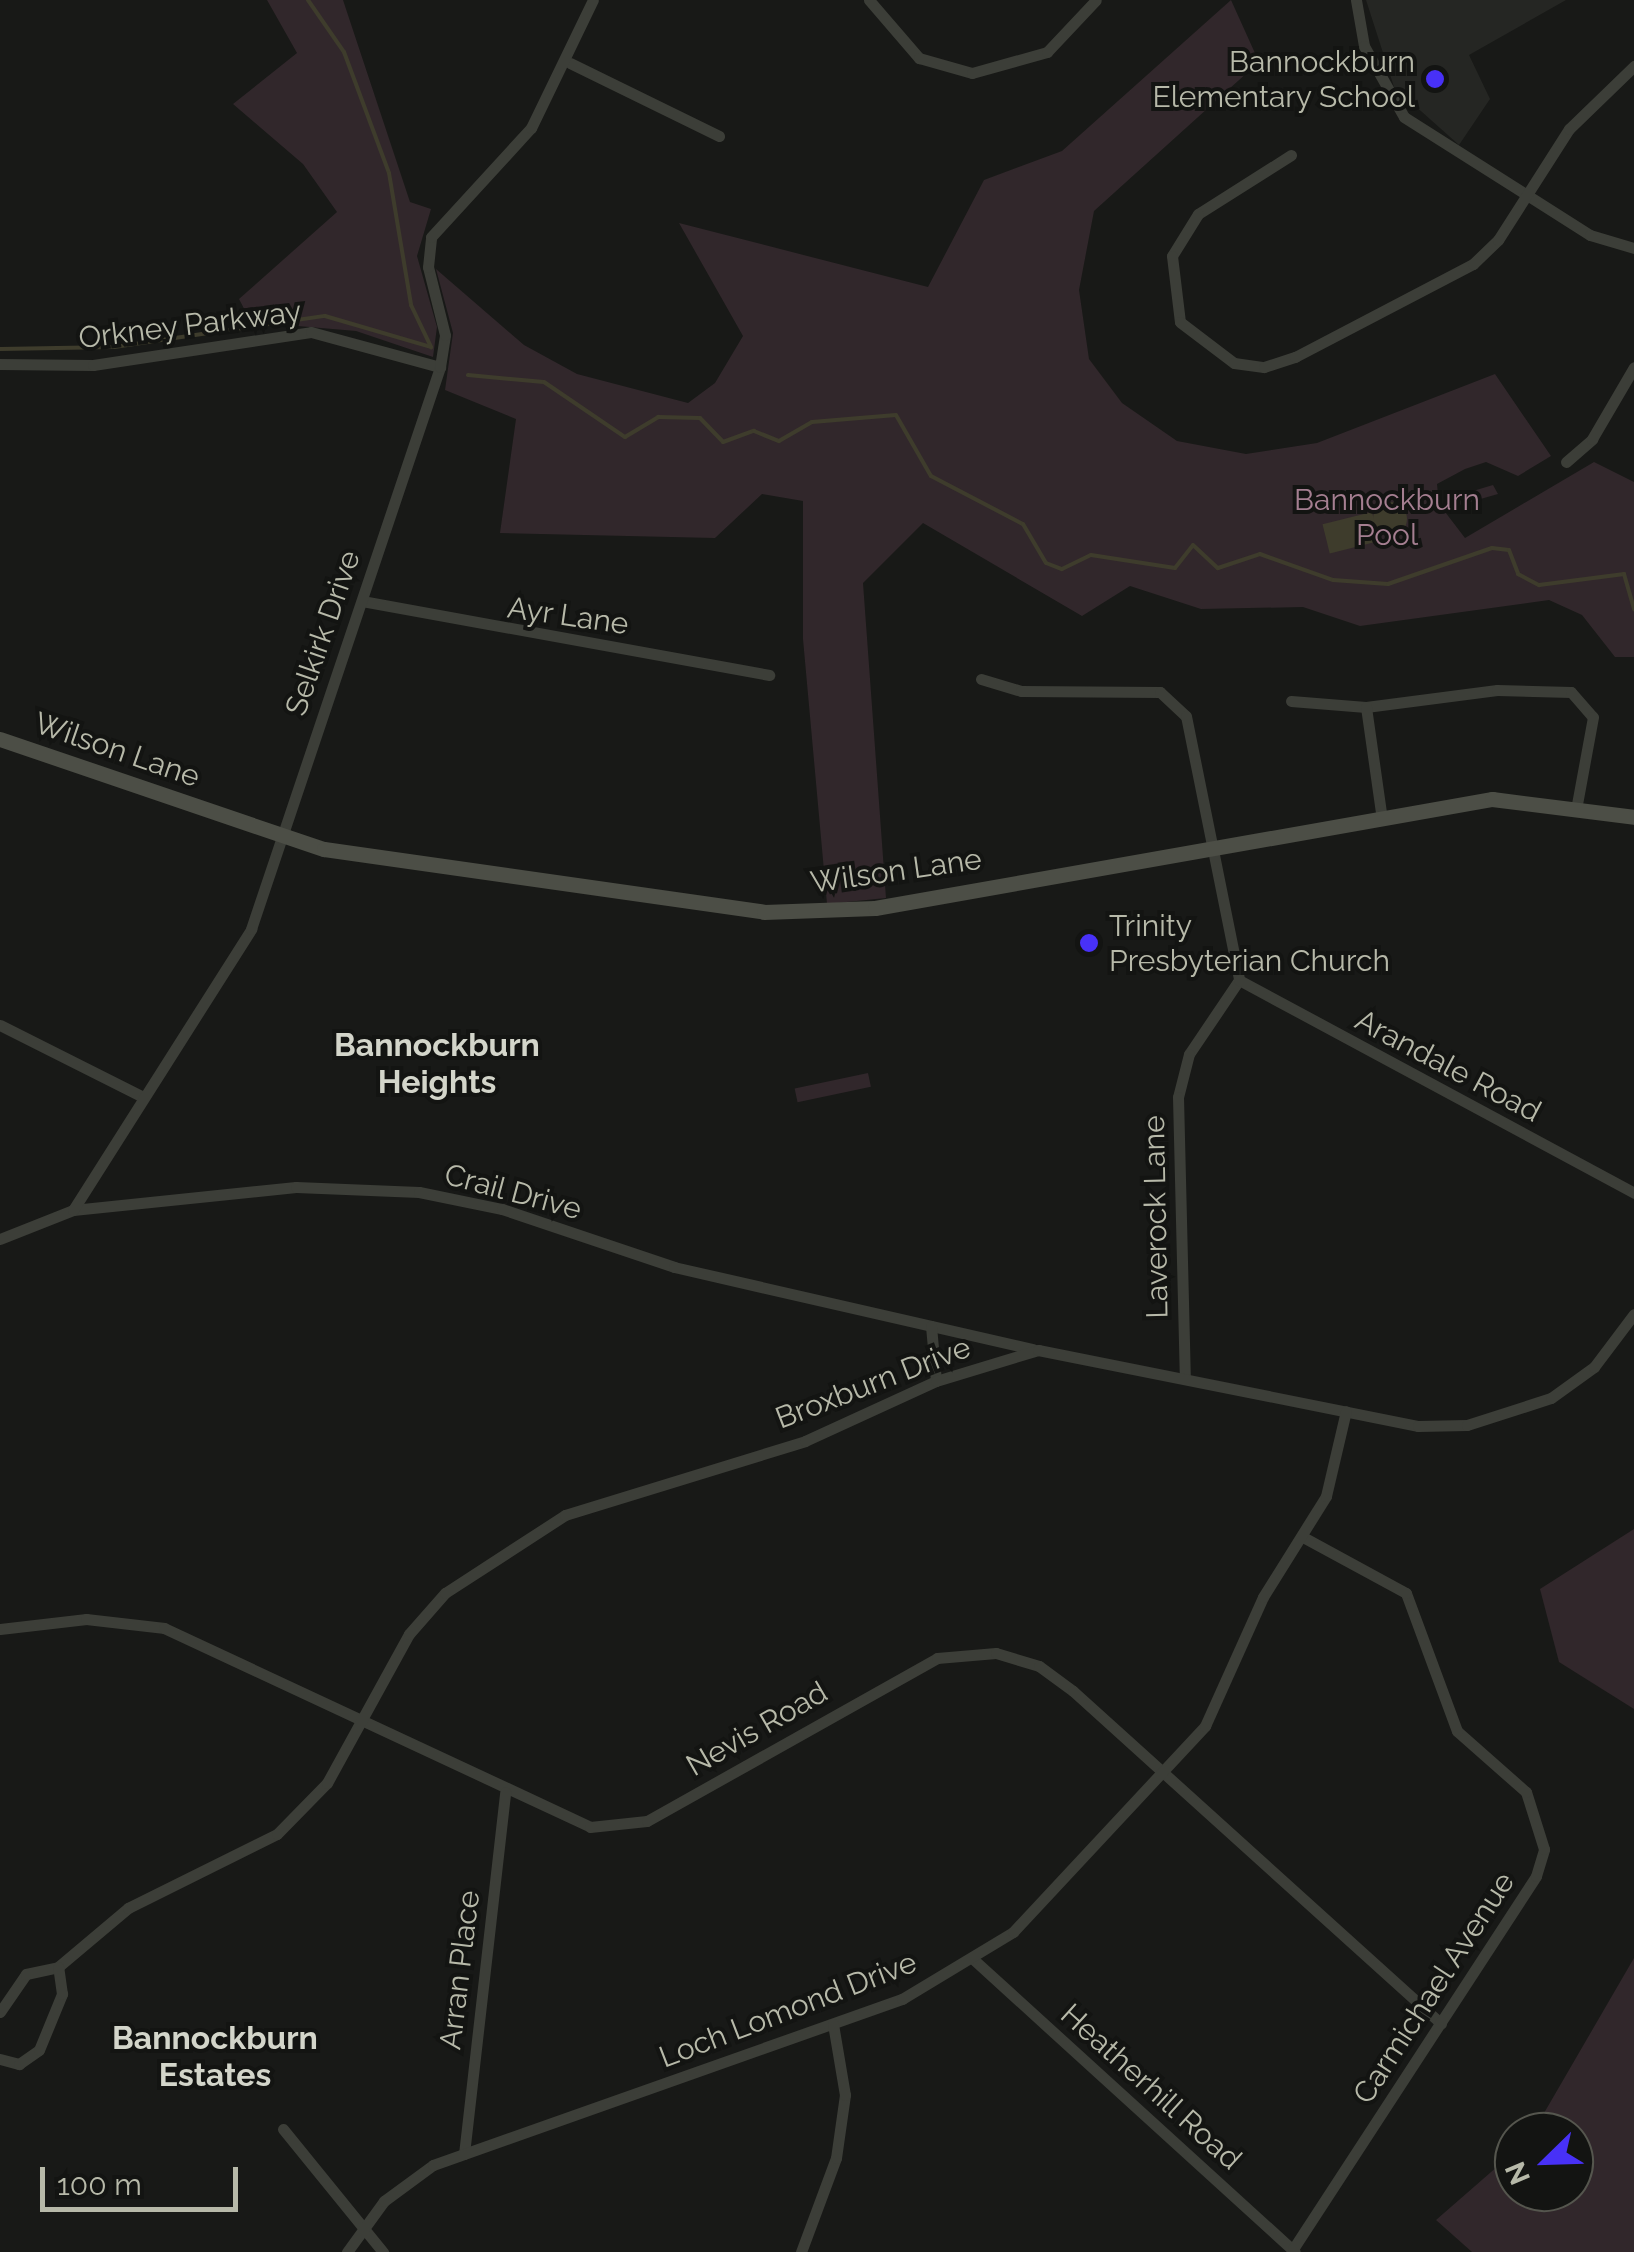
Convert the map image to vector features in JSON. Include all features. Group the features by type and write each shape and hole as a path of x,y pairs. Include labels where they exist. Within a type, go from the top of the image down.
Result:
{"main road":[{"name":"Wilson Lane","path":"0,739 282,836 378,860 796,912 875,908 1381,812 1492,799 1577,804 1634,817"}],"street":[{"name":"Selkirk Drive","path":"73,1210 141,1096 251,929 440,367 445,334 428,268 431,237 531,128 570,63 593,0"},
{"path":"869,0 919,58 972,73 1047,52 1096,0"},
{"path":"1356,0 1364,46 1404,117 1526,198 1590,235 1634,248"},
{"path":"570,63 719,136"},
{"path":"1291,155 1198,214 1172,256 1180,322 1234,363 1294,357 1473,264 1526,198 1569,129 1634,66"},
{"name":"Orkney Parkway","path":"0,364 93,365 311,332 440,367"},
{"path":"1566,462 1592,439 1630,384 1634,366"},
{"name":"Ayr Lane","path":"362,601 769,676"},
{"path":"980,679 1021,692 1160,692 1186,716 1216,843 1239,980"},
{"path":"1290,701 1366,707 1497,690 1571,692 1593,717 1577,804"},
{"path":"1366,707 1381,812"},
{"name":"Arandale Road","path":"1239,980 1634,1194"},
{"name":"Laverock Lane","path":"1185,1378 1178,1098 1190,1054 1239,980"},
{"path":"0,1025 141,1096"},
{"name":"Crail Drive","path":"73,1210 296,1187 419,1192 502,1209 674,1268 1038,1350"},
{"path":"0,1240 73,1210"},
{"name":"Broxburn Drive","path":"0,2012 26,1974 58,1967 128,1908 277,1834 327,1783 410,1634 446,1593 565,1516 804,1441 936,1380 1038,1350 1418,1426 1510,1417 1594,1367 1634,1314"},
{"path":"931,1326 936,1380"},
{"name":"Loch Lomond Drive","path":"348,2252 362,2226 402,2184 464,2154 834,2024 973,1959 1058,1894 1205,1726 1264,1597 1326,1496 1346,1411"},
{"name":"Carmichael Avenue","path":"1294,2251 1536,1876 1542,1824 1526,1792 1458,1731 1406,1593 1303,1537"},
{"name":"Nevis Road","path":"0,1629 86,1619 164,1628 363,1720 506,1792 590,1827 647,1821 937,1658 996,1653 1039,1666 1165,1774 1441,2024"},
{"name":"Arran Place","path":"464,2154 506,1792"},
{"name":"Heatherhill Road","path":"973,1959 1294,2251"},
{"path":"0,2060 19,2064 39,2050 62,1994 58,1967"},
{"path":"801,2252 836,2158 845,2095 834,2024"},
{"path":"284,2129 383,2252"}],"shaded area":[{"name":"Bannockburn Elementary School","path":"1366,0 1566,0 1469,55 1490,99 1459,145 1394,87"},
{"path":"1390,502 1402,507 1407,519 1402,531 1390,536 1378,531 1373,519 1378,507"},
{"path":"1372,512 1379,541 1330,553 1323,524"}],"green space":[{"path":"267,0 343,0 410,202 431,209 417,256 437,327 433,357 356,331 251,322 239,299 337,212 303,164 233,104 297,53"},
{"name":"Bannockburn Pool","path":"1231,0 1259,62 1094,211 1079,290 1089,359 1122,403 1177,441 1246,454 1317,443 1495,374 1551,456 1518,476 1486,462 1465,469 1437,484 1439,504 1465,538 1594,462 1634,482 1634,657 1615,657 1582,615 1549,600 1360,626 1303,607 1201,609 1130,586 1082,616 923,523 863,583 886,898 827,904 803,639 803,501 762,494 715,538 500,533 516,419 445,390 453,333 436,269 524,345 577,374 688,403 715,383 743,336 679,223 928,287 984,180 1062,151"},
{"path":"1493,485 1498,494 1456,506 1456,496"},
{"path":"868,1073 871,1087 798,1102 795,1089"},
{"path":"1634,1529 1634,1709 1559,1662 1540,1589"},
{"path":"1634,1958 1634,2252 1472,2252 1436,2220 1494,2169 1494,2212 1594,2212 1594,2112 1545,2112"}],"waterway":[{"path":"308,0 344,52 389,173 411,305 431,347"},
{"path":"0,349 114,347 325,316 431,347"},
{"path":"468,375 544,382 625,437 658,417 700,418 723,442 754,431 779,441 812,422 896,415 931,476 1023,524 1046,563 1062,569 1091,555 1175,568 1193,545 1218,568 1260,554 1333,580 1388,584 1492,548 1509,550 1518,574 1539,585 1624,574 1634,610"}],"place":[{"name":"Bannockburn Elementary School","path":"1435,79"},
{"name":"Trinity Presbyterian Church","path":"1089,943"}],"district":[{"name":"Bannockburn Heights","path":"437,1064"},
{"name":"Bannockburn Estates","path":"215,2058"}]}
